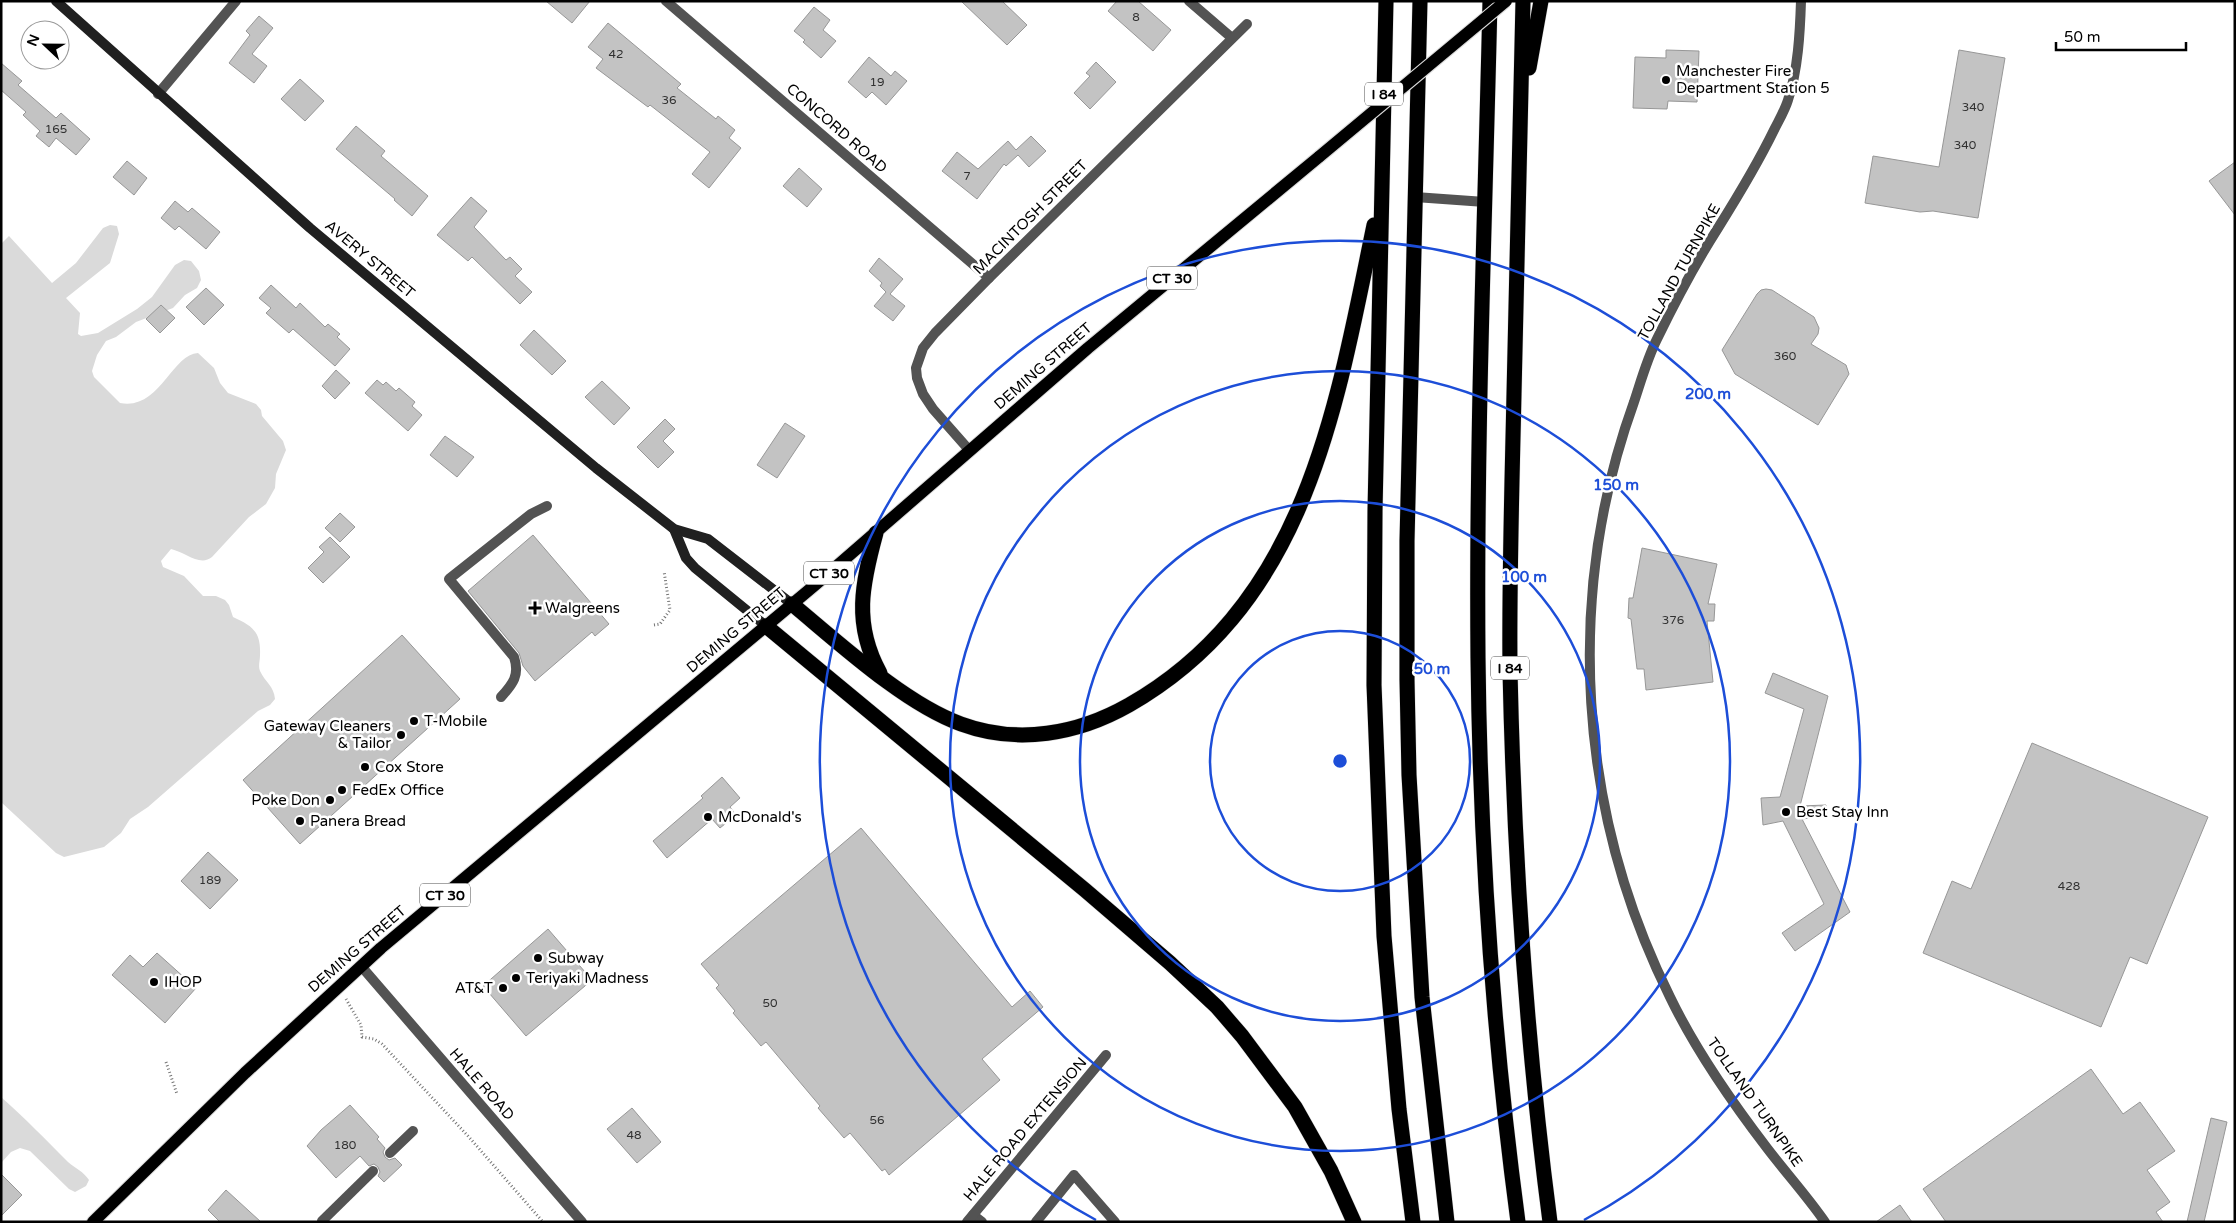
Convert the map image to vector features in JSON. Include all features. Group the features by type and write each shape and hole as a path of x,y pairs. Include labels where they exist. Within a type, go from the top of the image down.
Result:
{"highway":[{"name":"I 84","path":"1386,1 1374,606 1376,784 1384,936 1392,1033 1413,1222"},
{"path":"1420,1 1406,592 1409,775 1422,997 1446,1222"},
{"path":"1490,1 1478,548 1481,768 1488,938 1495,1024 1518,1222"},
{"name":"I 84","path":"1523,1 1510,556 1513,776 1526,997 1536,1106 1550,1222"},
{"path":"1520,112 1541,1"},
{"path":"792,604 882,676 927,707 961,724 998,733 1041,735 1082,727 1122,709 1166,682 1204,648 1239,610 1267,570 1292,524 1314,470 1342,382 1382,187"},
{"path":"876,533 865,581 862,613 868,644 882,676"},
{"path":"766,626 1085,890 1176,968 1216,1007 1242,1036 1295,1107 1324,1156 1354,1222"}],"main road":[{"name":"AVERY STREET","path":"56,1 158,94 347,260 596,468 674,529 708,539 792,604"},
{"name":"DEMING STREET","path":"93,1222 190,1125 361,966 537,816 876,533 1088,348 1506,1"},
{"name":"AVERY STREET","path":"674,529 681,548 690,563 766,626"}],"street":[{"path":"158,94 236,1"},
{"name":"CONCORD ROAD","path":"666,1 989,278"},
{"path":"1190,1 1232,38"},
{"name":"TOLLAND TURNPIKE","path":"1802,1 1800,35 1788,100 1757,166 1704,251 1655,342 1622,435 1603,507 1599,534 1592,588 1589,677 1599,780 1618,868 1641,934 1671,1000 1710,1068 1766,1147 1825,1222"},
{"name":"MACINTOSH STREET","path":"970,451 933,409 923,394 917,378 916,368 918,358 928,341 989,278 1247,24"},
{"path":"1415,198 1486,202"},
{"path":"501,698 516,679 517,666 514,657 449,580 531,514 547,506"},
{"name":"HALE ROAD","path":"361,966 582,1222"},
{"name":"HALE ROAD EXTENSION","path":"970,1218 1106,1055"},
{"path":"390,1153 413,1132"},
{"path":"322,1221 374,1171"},
{"path":"1036,1222 1074,1175 1115,1222"},
{"path":"970,1218 982,1222"}],"path":[{"path":"654,625 660,624 670,610 664,571"},
{"path":"339,986 361,1025 362,1037 374,1039 382,1044 468,1136 543,1222"},
{"path":"166,1062 177,1094"}],"shaded area":[{"path":"110,225 117,226 119,234 110,263 66,298 80,313 78,334 81,336 98,333 137,309 152,297 175,265 184,260 191,261 199,271 201,280 197,288 185,295 173,308 136,322 116,337 106,341 97,355 92,371 94,377 120,403 133,403 145,399 155,391 180,362 198,353 214,368 220,383 228,393 256,404 261,410 262,416 283,441 286,450 276,474 275,488 266,504 249,517 207,560 197,560 171,549 161,561 163,567 184,576 203,596 216,596 225,600 233,617 251,627 259,641 259,669 271,687 275,699 270,705 258,711 148,807 130,819 121,833 104,847 64,857 56,853 1,802 1,244 9,236 52,283 76,263 103,228"},
{"path":"1,1097 68,1162 85,1175 89,1180 86,1186 75,1192 69,1189 30,1151 20,1148 11,1152 1,1163"}],"building":[{"path":"546,1 590,1 572,23"},
{"path":"961,1 1002,1 1027,25 1007,45"},
{"path":"1117,1 1138,1 1171,30 1153,51 1108,11"},
{"path":"814,7 830,20 823,30 836,41 821,58 794,31"},
{"path":"259,16 273,28 252,54 267,66 254,83 229,63 250,35 246,31"},
{"path":"608,23 681,84 677,88 716,119 718,116 735,130 729,138 741,148 709,188 692,174 710,152 650,105 648,107 596,68 603,59 588,47"},
{"name":"Manchester Fire Department Station 5","path":"1666,50 1699,51 1697,102 1668,101 1667,109 1633,108 1635,57 1666,58"},
{"path":"1959,50 2005,58 1978,218 1933,211 1920,212 1865,203 1873,156 1939,167"},
{"path":"869,57 891,76 895,71 907,81 886,105 872,92 866,98 848,82"},
{"path":"1096,62 1116,82 1090,109 1074,93 1090,76 1086,73"},
{"path":"1,63 22,81 18,85 56,118 61,113 90,139 76,155 56,138 49,147 36,136 40,131 23,115 26,112 1,90"},
{"path":"300,79 324,101 305,121 281,99"},
{"path":"356,126 385,151 381,156 428,196 412,216 395,199 336,149"},
{"path":"1031,136 1046,151 1029,167 1018,155 1006,166 1004,164 977,199 942,171 957,152 978,169 1008,141 1016,150"},
{"path":"127,161 147,178 134,195 113,177"},
{"path":"2235,162 2235,215 2209,181"},
{"path":"799,168 822,189 807,207 783,186"},
{"path":"471,197 487,211 474,227 506,260 510,257 522,269 515,276 532,292 520,304 472,257 468,261 437,235"},
{"path":"175,201 188,212 192,208 220,232 206,249 179,226 175,230 161,218"},
{"path":"879,258 903,279 890,294 905,306 893,321 874,306 886,292 880,286 882,283 869,271"},
{"path":"271,285 296,308 300,303 325,327 328,324 340,334 337,337 350,349 335,366 293,329 289,333 266,313 271,308 259,298"},
{"path":"206,288 224,305 204,325 186,307"},
{"path":"1761,290 1772,290 1814,317 1819,328 1818,334 1811,344 1846,365 1849,374 1818,425 1735,374 1722,350 1757,294"},
{"path":"161,305 175,318 160,333 146,319"},
{"path":"534,330 566,361 552,375 520,345"},
{"path":"336,370 350,383 335,399 322,386"},
{"path":"377,380 383,385 386,382 396,391 399,388 415,402 412,406 422,415 408,431 365,393"},
{"path":"602,381 630,408 614,425 585,397"},
{"path":"665,419 675,429 663,441 674,452 658,468 637,447"},
{"path":"785,423 805,436 777,478 757,465"},
{"path":"445,436 474,457 457,477 430,455"},
{"path":"340,513 355,527 340,542 325,528"},
{"path":"533,535 609,624 595,636 592,632 535,681 523,666 519,653 468,591"},
{"path":"330,537 350,557 323,583 308,568 324,552 319,547"},
{"path":"1642,548 1717,564 1708,604 1715,604 1714,621 1707,621 1713,682 1646,690 1644,669 1637,669 1631,619 1628,618 1629,598 1633,598"},
{"path":"402,635 460,699 300,844 243,780"},
{"name":"Best Stay Inn","path":"1773,673 1828,696 1800,806 1826,805 1827,816 1802,819 1850,912 1795,951 1782,933 1824,904 1783,821 1763,825 1761,798 1780,797 1804,709 1765,693"},
{"path":"2032,743 2208,817 2147,964 2130,957 2101,1027 1923,953 1952,881 1971,889"},
{"name":"McDonald's","path":"722,777 740,798 730,807 736,815 720,828 712,819 667,858 653,841 703,798 701,796"},
{"path":"861,828 1012,1007 1030,991 1043,1007 982,1059 1000,1080 889,1175 885,1169 882,1171 850,1133 844,1138 818,1108 820,1106 766,1042 761,1046 733,1013 735,1011 716,988 719,985 701,964"},
{"path":"208,852 238,880 210,909 181,881"},
{"path":"548,929 592,980 526,1036 483,986"},
{"name":"IHOP","path":"157,953 196,988 165,1023 112,975 130,955 143,967"},
{"path":"2091,1069 2123,1114 2140,1102 2175,1151 2147,1170 2170,1202 2156,1212 2163,1222 1946,1222 1923,1189"},
{"path":"350,1105 379,1137 377,1139 385,1148 383,1152 385,1157 389,1160 395,1158 402,1165 384,1182 378,1176 380,1172 378,1167 374,1164 369,1166 360,1156 336,1178 307,1146 321,1130"},
{"path":"632,1108 661,1142 637,1163 607,1129"},
{"path":"2211,1118 2227,1122 2204,1222 2187,1222"},
{"path":"1,1174 22,1195 1,1216"},
{"path":"226,1190 261,1222 220,1222 208,1210"},
{"path":"1900,1205 1912,1222 1876,1222"}],"place":[{"name":"Manchester Fire Department Station 5","path":"1666,80"},
{"name":"Walgreens","path":"535,608"},
{"name":"T-Mobile","path":"414,721"},
{"name":"Gateway Cleaners & Tailor","path":"401,735"},
{"name":"Cox Store","path":"365,767"},
{"name":"FedEx Office","path":"342,790"},
{"name":"Poke Don","path":"330,800"},
{"name":"Best Stay Inn","path":"1786,812"},
{"name":"McDonald's","path":"708,817"},
{"name":"Panera Bread","path":"300,821"},
{"name":"Subway","path":"538,958"},
{"name":"Teriyaki Madness","path":"516,978"},
{"name":"IHOP","path":"154,982"},
{"name":"AT&T","path":"503,988"}]}
